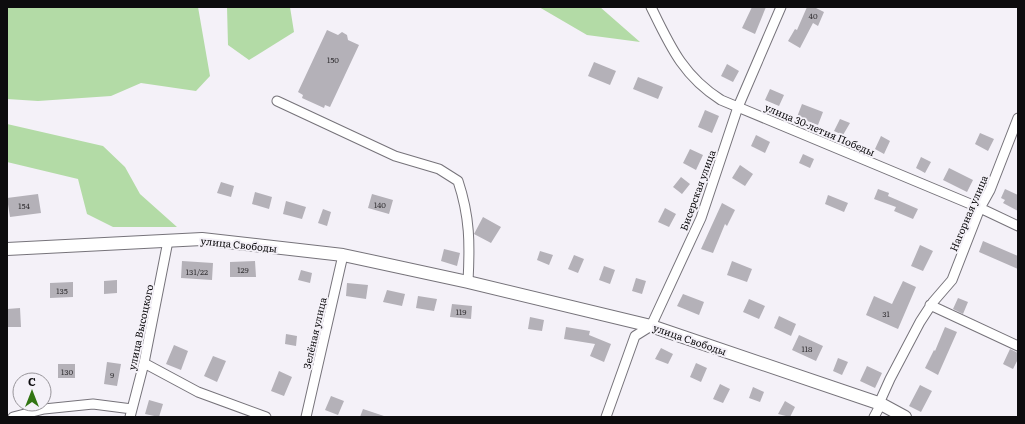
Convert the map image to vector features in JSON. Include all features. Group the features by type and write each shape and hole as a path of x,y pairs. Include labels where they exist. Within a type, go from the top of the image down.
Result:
{"street":[{"name":"улица 30-летия Победы","path":"651,7 671,50 690,74 710,93 738,107 980,208 1018,226"},
{"name":"Бисерская улица","path":"651,326 700,218 738,107 781,7"},
{"path":"276,101 395,156 439,169 458,181 466,205 470,240 468,282"},
{"name":"Нагорная улица","path":"874,417 881,404 881,399 890,380 930,305 952,280 980,208 990,190 1018,118"},
{"name":"улица Свободы","path":"7,249 202,239 343,255 468,282 651,326 881,404 905,417"},
{"name":"улица Высоцкого","path":"131,413 144,363 168,241"},
{"name":"Зелёная улица","path":"306,417 343,255"},
{"path":"930,305 1018,346"},
{"path":"606,417 635,336 651,326"},
{"path":"144,363 198,392 266,417"},
{"path":"13,417 44,409 94,404 131,413"}],"green space":[{"path":"7,7 198,7 210,76 196,91 141,83 111,96 38,101 7,99"},
{"path":"227,7 290,7 294,32 249,60 228,45"},
{"path":"539,7 600,7 640,42 587,35"},
{"path":"7,124 103,146 125,167 140,194 177,227 113,227 87,214 78,179 7,162"}],"building":[{"path":"752,7 766,7 755,34 742,28"},
{"path":"807,7 814,7 824,12 818,26 813,23 800,48 788,41 795,29 797,30"},
{"path":"327,30 338,35 342,32 347,35 348,40 359,45 330,107 325,105 324,108 302,98 303,95 298,92"},
{"path":"594,62 616,71 610,85 588,76"},
{"path":"727,64 739,71 733,82 721,76"},
{"path":"638,77 663,87 658,99 633,89"},
{"path":"770,89 784,95 779,106 765,100"},
{"path":"802,104 823,112 818,125 797,117"},
{"path":"705,110 719,116 712,133 698,127"},
{"path":"840,119 850,123 843,135 834,131"},
{"path":"980,133 994,139 988,151 975,144"},
{"path":"756,135 770,142 765,153 751,146"},
{"path":"881,136 890,141 884,154 875,149"},
{"path":"690,149 703,155 696,170 683,163"},
{"path":"803,154 814,159 810,168 799,163"},
{"path":"921,157 931,162 925,173 916,168"},
{"path":"740,165 753,174 745,186 732,178"},
{"path":"949,168 973,180 967,192 943,180"},
{"path":"681,177 690,184 682,194 673,187"},
{"path":"221,182 234,186 231,197 217,193"},
{"path":"878,189 889,193 888,196 918,209 913,219 894,211 896,207 874,199"},
{"path":"1005,189 1018,195 1018,211 1003,203 1005,200 1001,198"},
{"path":"255,192 272,197 269,209 252,204"},
{"path":"38,194 41,213 10,217 7,198"},
{"path":"372,194 393,200 389,214 368,208"},
{"path":"828,195 848,203 844,212 825,204"},
{"path":"286,201 306,207 302,219 283,214"},
{"path":"722,203 735,210 727,226 725,224 713,253 701,249"},
{"path":"665,208 676,214 669,227 658,222"},
{"path":"323,209 331,212 327,226 318,223"},
{"path":"483,217 501,227 491,243 474,234"},
{"path":"983,241 1018,256 1018,269 979,252"},
{"path":"920,245 933,251 923,271 911,266"},
{"path":"444,249 460,253 457,266 441,261"},
{"path":"540,251 553,255 549,265 537,260"},
{"path":"574,255 584,259 578,273 568,269"},
{"path":"182,261 213,263 212,280 181,278"},
{"path":"255,261 256,277 230,277 230,262"},
{"path":"732,261 752,269 747,282 727,275"},
{"path":"604,266 615,270 610,284 599,280"},
{"path":"301,270 312,273 310,283 298,280"},
{"path":"636,278 646,281 642,294 632,291"},
{"path":"117,280 117,293 104,294 104,281"},
{"path":"903,281 916,287 898,329 866,315 874,296 892,304"},
{"path":"73,282 73,297 50,298 50,283"},
{"path":"347,283 368,285 366,299 346,296"},
{"path":"387,290 405,294 402,306 383,302"},
{"path":"683,294 704,302 699,315 677,306"},
{"path":"418,296 437,299 434,311 416,308"},
{"path":"958,298 968,302 963,314 953,309"},
{"path":"749,299 765,306 759,319 743,312"},
{"path":"452,304 472,306 471,319 450,317"},
{"path":"20,308 21,327 7,327 7,309"},
{"path":"779,316 796,324 791,336 774,328"},
{"path":"530,317 544,320 542,331 528,329"},
{"path":"566,327 590,331 589,335 611,344 604,362 590,356 595,344 564,339"},
{"path":"945,327 957,332 938,375 925,368 934,350 935,351"},
{"path":"286,334 297,336 296,346 285,344"},
{"path":"799,335 823,346 816,361 792,350"},
{"path":"174,345 188,351 181,370 166,364"},
{"path":"661,348 673,354 668,364 655,359"},
{"path":"1010,349 1018,353 1018,359 1013,369 1003,364"},
{"path":"213,356 226,361 217,382 204,376"},
{"path":"838,358 848,362 842,375 833,371"},
{"path":"107,362 121,364 117,386 104,384"},
{"path":"696,363 707,368 701,382 690,377"},
{"path":"58,364 75,364 75,378 58,378"},
{"path":"867,366 882,373 875,388 860,381"},
{"path":"279,371 292,377 284,396 271,391"},
{"path":"720,384 730,389 723,403 713,399"},
{"path":"920,385 932,391 921,412 909,406"},
{"path":"753,387 764,392 760,402 749,398"},
{"path":"331,396 344,401 338,415 325,410"},
{"path":"149,400 163,404 159,417 145,414"},
{"path":"785,401 795,407 790,417 778,414"},
{"path":"363,409 384,416 360,417"}]}
